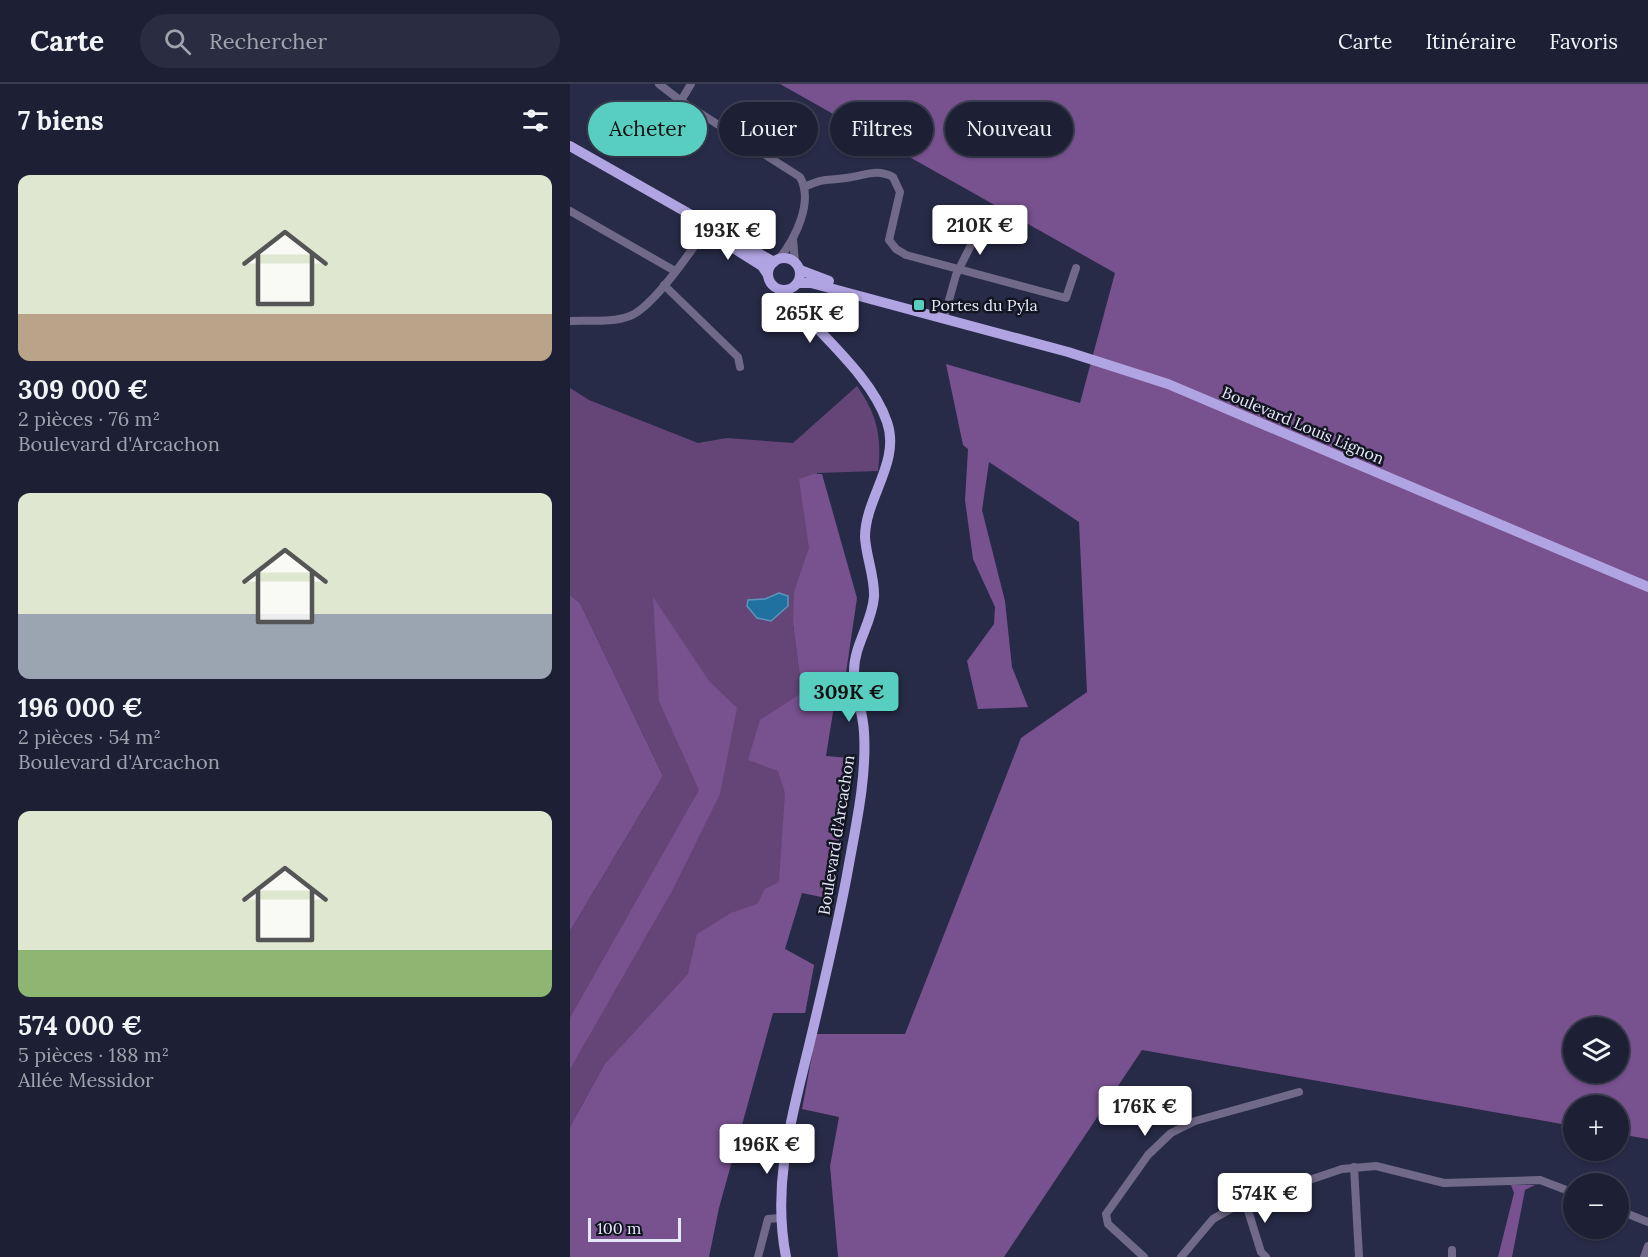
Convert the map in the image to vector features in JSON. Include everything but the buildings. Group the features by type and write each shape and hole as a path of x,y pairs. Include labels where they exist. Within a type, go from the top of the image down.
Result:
{"main road":[{"path":"570,146 707,228 762,266 771,284 783,290 811,283 941,317"},
{"path":"707,228 776,260 941,317"},
{"path":"768,275 776,260"},
{"path":"797,266 794,299 797,309"},
{"name":"Boulevard d'Arcachon","path":"783,290 797,309 870,387 888,425 889,448 885,471 867,521 867,552 874,595 871,615 860,643 854,671 864,731 865,757 842,903 787,1136 781,1173 780,1218 786,1257"},
{"name":"Boulevard Louis Lignon","path":"941,317 1068,352 1168,384 1648,587"}],"street":[{"path":"659,84 681,101 795,172 804,187 806,204 795,230 776,260"},
{"path":"681,101 691,84"},
{"path":"804,187 822,178 846,178 873,171 891,176 897,181 900,192 889,232 891,243 906,255 1066,298 1076,268"},
{"path":"570,211 675,271"},
{"path":"570,321 629,316 664,285 707,228"},
{"path":"795,230 792,246 797,266"},
{"path":"941,317 958,269 978,231"},
{"path":"664,285 738,357 740,367"},
{"path":"1144,1257 1108,1224 1106,1214 1156,1145 1184,1125 1299,1092"},
{"path":"1182,1257 1213,1219 1245,1202 1342,1169 1376,1166 1444,1183 1540,1180 1563,1189"},
{"path":"1354,1167 1359,1257"},
{"path":"1245,1202 1261,1252 1266,1257"},
{"path":"1629,1214 1648,1222"},
{"path":"758,1257 768,1219 780,1218"},
{"path":"1644,1257 1648,1246"}],"shaded area":[{"path":"780,84 1648,84 1648,1139 1629,1136 1629,1095 1563,1095 1563,1124 1142,1050 1004,1257 838,1257 830,1166 839,1117 802,1109 816,1034 905,1034 1021,738 1087,692 1079,522 989,462 982,510 1005,601 1012,667 1028,707 978,709 967,661 994,624 995,607 973,559 965,500 968,449 963,445 946,364 1080,403 1115,273 908,156 933,156 933,102 830,102 830,112 818,105 818,102 812,102"},
{"path":"857,386 869,406 876,426 879,447 878,471 817,473 823,505 793,624 802,693 785,949 814,965 805,1013 773,1012 604,1065 570,1127 570,931 663,776 580,603 570,595 570,388 589,400 698,443 727,438 793,443"},
{"path":"813,474 822,474 857,598 846,673 848,708 834,706 826,756 850,758 831,899 802,893 785,949 814,965 805,1013 773,1013 719,1208 709,1257 570,1257 570,1127 604,1065 688,974 697,934 731,913 757,904 765,889 779,882 785,793 778,771 748,760 760,720 802,693 793,624 794,592 809,548 799,479"},
{"path":"570,595 580,603 663,776 570,931"},
{"path":"653,597 709,681 737,708 720,794 673,889 570,1069 570,1018 699,790 659,701"},
{"path":"1511,1185 1535,1185 1525,1190 1512,1257 1498,1257 1514,1193"}],"water":[{"path":"779,593 788,596 788,606 771,621 757,618 747,606 748,600 765,599"}],"place":[{"name":"Portes du Pyla","path":"919,305"}]}
